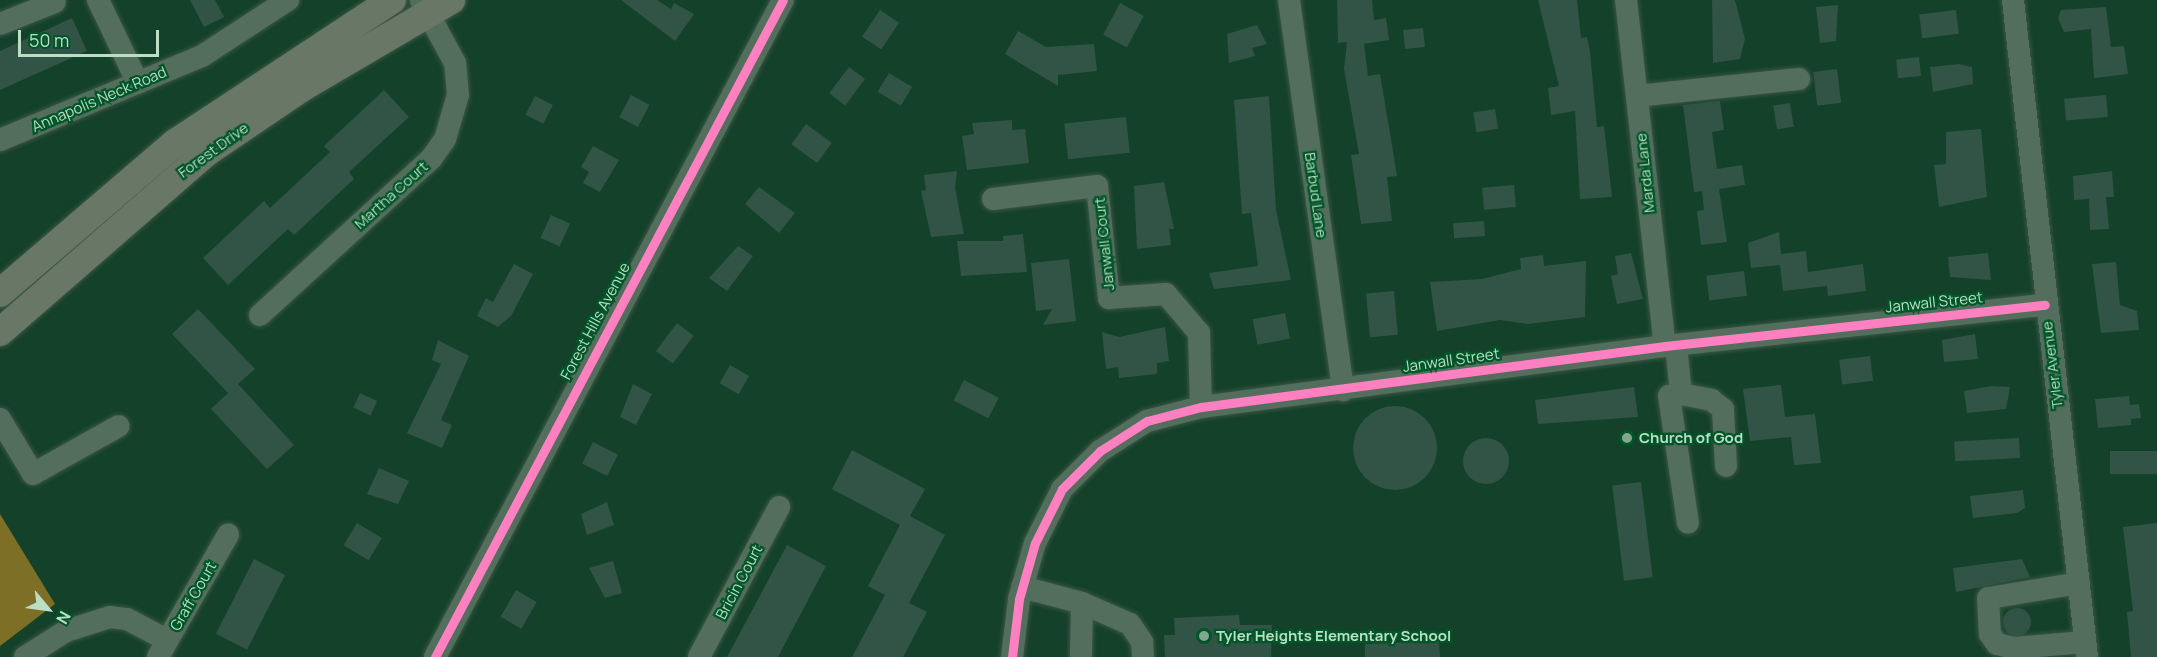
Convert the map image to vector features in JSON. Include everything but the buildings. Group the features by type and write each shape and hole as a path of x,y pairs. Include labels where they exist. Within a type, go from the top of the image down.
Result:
{"main road":[{"name":"Forest Drive","path":"0,293 175,143 392,0"},
{"name":"Forest Drive","path":"0,332 138,207 207,152 433,4"}],"street":[{"path":"98,0 138,83"},
{"name":"Annapolis Neck Road","path":"0,140 202,56 288,0"},
{"name":"Forest Hills Avenue","path":"435,657 783,0"},
{"name":"Barbud Lane","path":"1289,0 1343,390"},
{"name":"Marda Lane","path":"1626,0 1671,346 1681,394"},
{"name":"Tyler Avenue","path":"2013,0 2045,305 2086,650"},
{"path":"5,15 55,2"},
{"name":"Martha Court","path":"260,315 431,159 445,139 458,95 455,63 433,4"},
{"path":"1637,96 1799,79"},
{"name":"Janwall Court","path":"993,199 1097,186 1109,298 1166,294 1173,302 1199,333 1201,407"},
{"name":"Janwall Street","path":"1012,657 1022,587 1035,543 1062,489 1100,451 1147,421 1201,407 1671,346 2045,305"},
{"path":"1688,523 1669,396 1681,394 1711,400 1723,410 1726,466"},
{"path":"0,419 33,474 119,426"},
{"name":"Bricin Court","path":"699,657 779,507"},
{"name":"Graff Court","path":"162,649 228,535"},
{"path":"2079,583 1988,598 1990,634 1997,644 2014,648 2086,650"},
{"path":"1022,587 1082,603 1130,624 1142,642 1143,657"},
{"path":"1081,657 1082,603"},
{"path":"25,657 66,631 110,617 127,619 162,649"}],"shaded area":[{"path":"0,514 55,604 0,646"}],"cycle path":[{"path":"435,657 783,0"},
{"path":"1012,657 1019,599 1035,543 1062,489 1100,451 1147,421 1201,407 1665,346 2045,305"}],"place":[{"name":"Church of God","path":"1627,438"},
{"name":"Tyler Heights Elementary School","path":"1204,636"}]}
